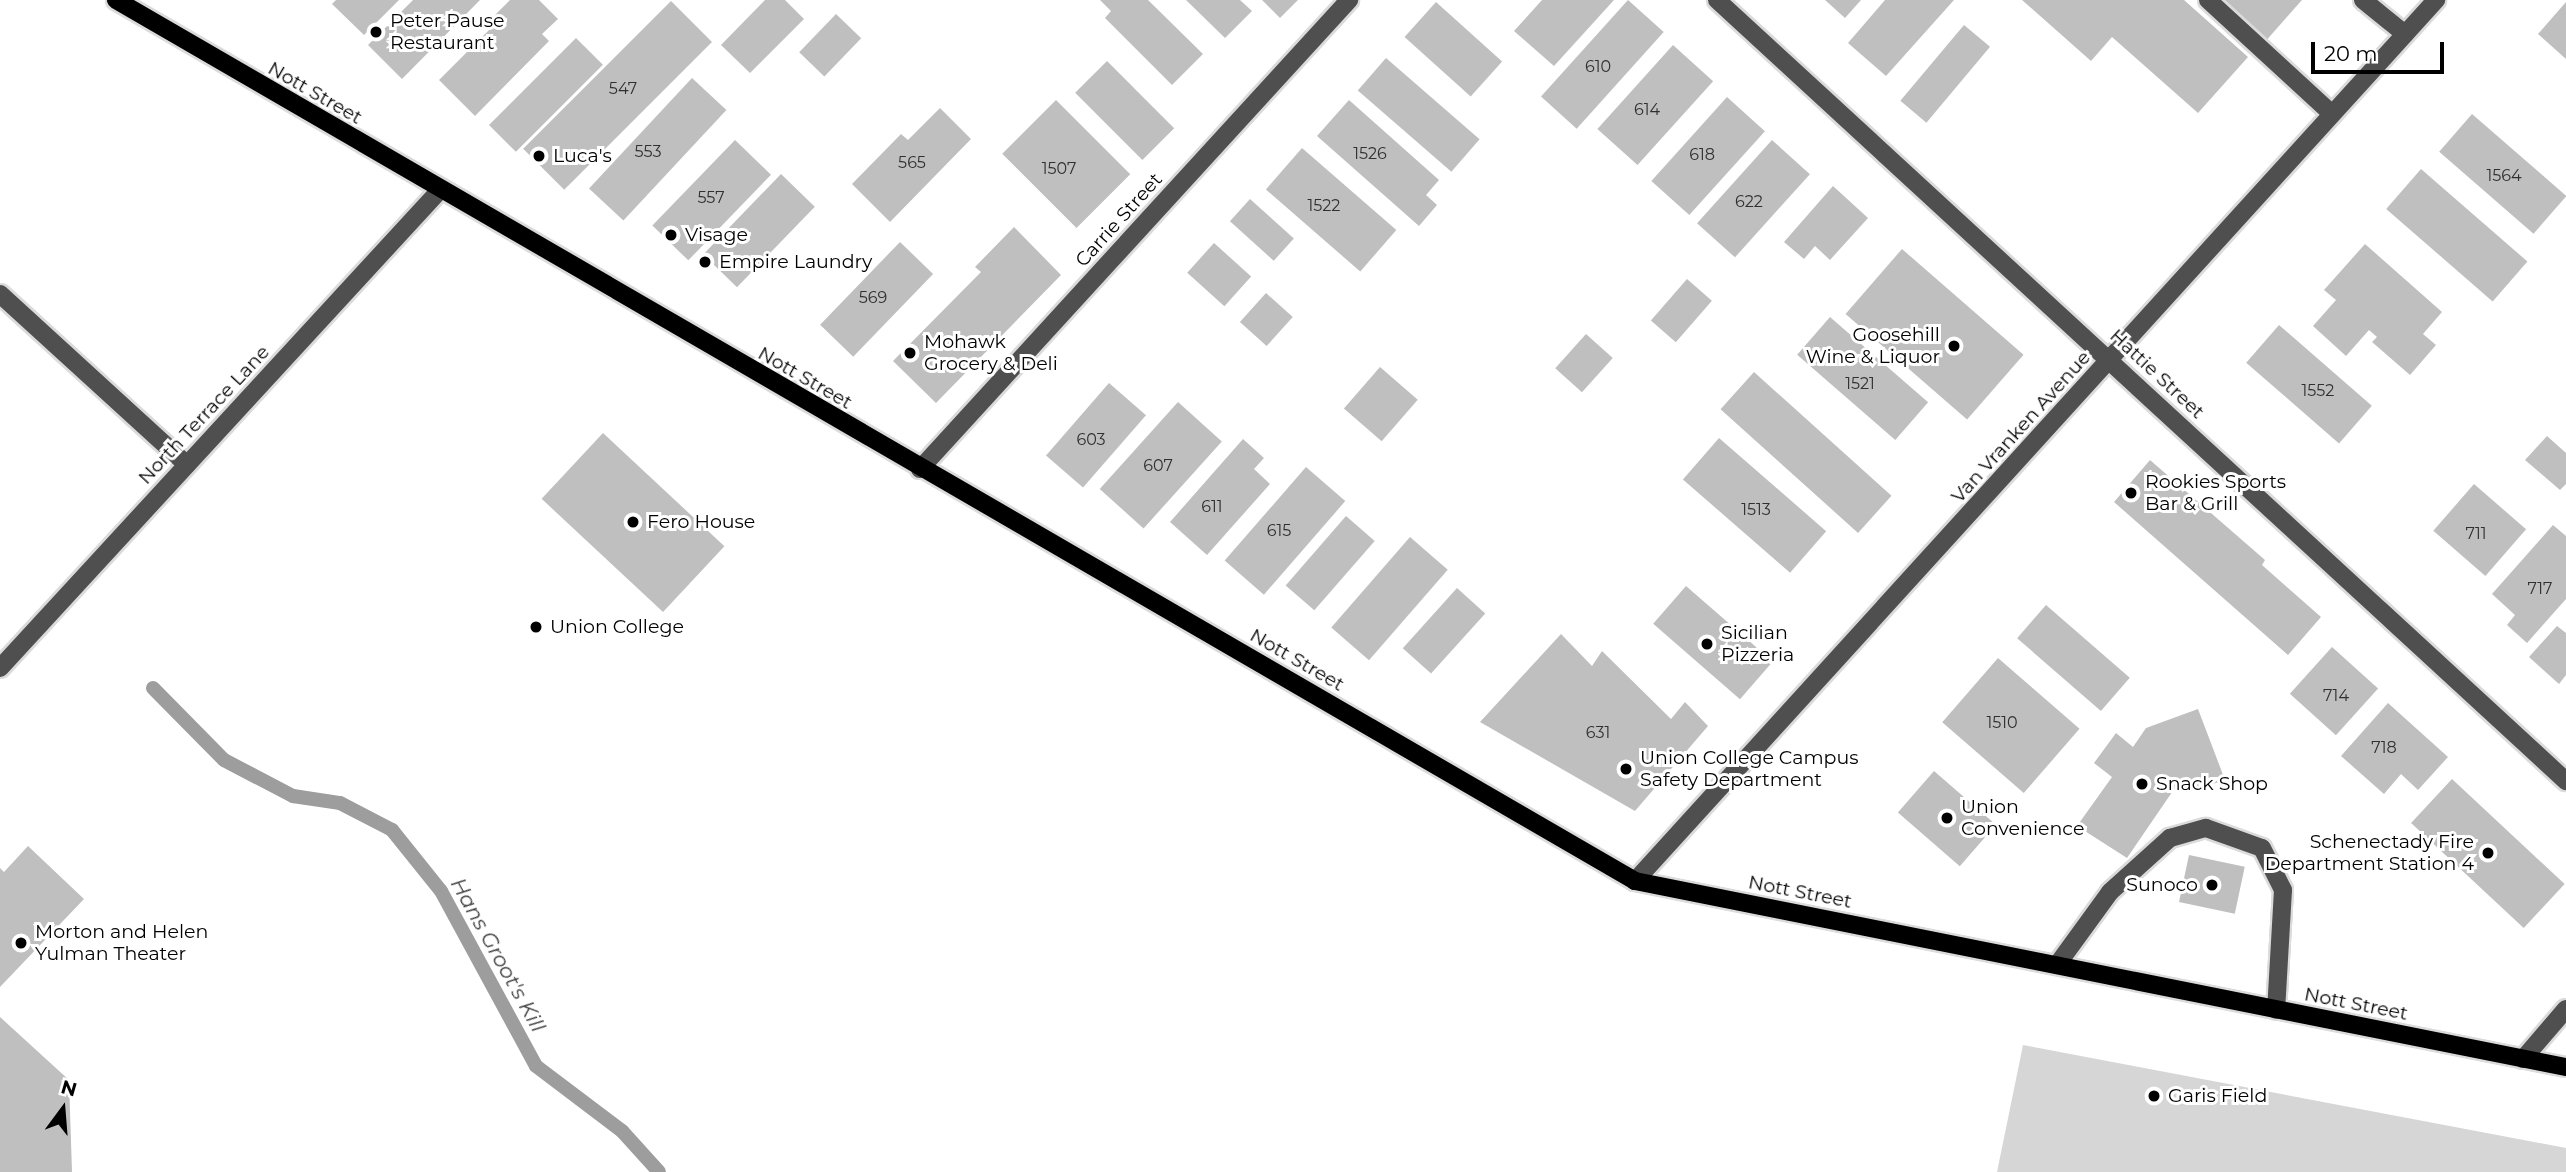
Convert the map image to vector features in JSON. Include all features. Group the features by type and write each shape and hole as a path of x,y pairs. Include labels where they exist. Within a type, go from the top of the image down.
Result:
{"main road":[{"name":"Nott Street","path":"118,0 440,190 1635,881 2566,1067"}],"street":[{"name":"Carrie Street","path":"920,468 1349,0"},
{"name":"Hattie Street","path":"1717,0 2566,781"},
{"path":"2208,0 2332,114"},
{"path":"2363,0 2405,34"},
{"name":"Van Vranken Avenue","path":"1635,881 2436,0"},
{"name":"North Terrace Lane","path":"0,668 440,190"},
{"path":"0,294 187,465"},
{"path":"2057,965 2110,892 2170,838 2206,828 2262,848 2283,890 2276,1010"},
{"path":"2523,1059 2566,1009"}],"shaded area":[{"name":"Garis Field","path":"2023,1045 2566,1148 2566,1172 1997,1172"}],"building":[{"path":"336,0 399,0 364,35 332,4"},
{"path":"413,0 480,0 402,79 368,45"},
{"path":"510,0 539,0 558,19 542,34 549,41 475,116 439,80 490,29 485,25"},
{"path":"765,0 785,0 804,19 750,73 721,45"},
{"path":"1100,0 1148,0 1203,54 1172,85 1105,18 1111,11"},
{"path":"1186,0 1240,0 1252,11 1225,38"},
{"path":"1262,0 1298,0 1280,18"},
{"path":"1542,0 1614,0 1554,66 1514,31"},
{"path":"1628,0 1664,32 1577,129 1541,97"},
{"path":"1825,0 1861,0 1845,18"},
{"path":"1885,0 1954,0 1886,76 1848,43"},
{"path":"2022,0 2184,0 2248,57 2198,113 2112,37 2091,61"},
{"path":"2216,0 2302,0 2264,43"},
{"path":"671,1 712,42 564,190 523,149"},
{"path":"1436,2 1502,62 1471,96 1405,37"},
{"path":"2566,2 2566,59 2538,34"},
{"path":"836,14 861,38 824,76 799,52"},
{"path":"1964,25 1990,47 1926,123 1900,101"},
{"path":"576,38 603,65 516,152 489,125"},
{"path":"1673,45 1713,81 1638,165 1597,129"},
{"path":"1386,58 1480,139 1451,172 1358,90"},
{"path":"1107,61 1174,128 1142,160 1075,93"},
{"path":"692,78 726,110 623,220 589,188"},
{"path":"1727,97 1765,131 1689,215 1651,181"},
{"path":"1056,100 1130,174 1077,228 1002,154"},
{"path":"1349,100 1439,180 1426,195 1437,205 1419,226 1317,136"},
{"path":"940,108 971,139 890,222 852,184 901,134 908,140"},
{"path":"2472,114 2566,196 2534,234 2439,152"},
{"path":"735,140 771,175 688,260 652,226"},
{"path":"1772,140 1810,174 1735,257 1697,223"},
{"path":"1302,148 1396,230 1360,272 1266,190"},
{"path":"2421,169 2527,262 2493,302 2386,209"},
{"path":"781,174 815,207 737,287 703,255"},
{"path":"1833,186 1868,218 1830,260 1815,246 1804,259 1784,242"},
{"path":"1250,199 1294,238 1274,261 1230,221"},
{"path":"1014,227 1061,275 936,403 893,361 981,272 975,267"},
{"path":"900,242 933,274 853,357 820,325"},
{"path":"1214,243 1251,276 1224,306 1187,273"},
{"path":"2365,244 2442,312 2423,334 2436,345 2410,375 2372,342 2377,337 2369,330 2346,356 2313,326 2336,300 2324,290"},
{"path":"1902,249 2024,355 1967,420 1846,314"},
{"path":"1687,279 1712,301 1676,342 1651,321"},
{"path":"1266,293 1293,317 1267,346 1240,322"},
{"path":"1830,317 1928,402 1895,440 1797,355"},
{"path":"2279,325 2372,406 2339,443 2246,363"},
{"path":"1586,334 1613,358 1582,392 1555,368"},
{"path":"1380,367 1418,400 1382,441 1344,409"},
{"path":"1754,372 1891,496 1858,533 1721,409"},
{"path":"1109,383 1146,415 1083,488 1046,455"},
{"path":"1178,402 1222,441 1144,528 1100,489"},
{"name":"Fero House","path":"603,433 724,546 663,612 542,499"},
{"path":"2547,436 2566,453 2566,484 2560,490 2525,460"},
{"path":"1719,438 1826,531 1790,573 1683,480"},
{"path":"1243,439 1264,458 1254,469 1270,484 1207,555 1170,522"},
{"path":"2150,460 2265,560 2262,565 2321,617 2288,655 2114,502"},
{"path":"1306,467 1345,501 1264,595 1225,561"},
{"path":"2474,484 2526,529 2485,576 2433,531"},
{"path":"1346,516 1375,541 1314,610 1286,585"},
{"path":"2553,525 2566,536 2566,599 2527,643 2507,625 2515,615 2492,594"},
{"path":"1410,537 1448,570 1369,660 1331,628"},
{"path":"1686,586 1773,661 1740,699 1653,624"},
{"path":"1457,588 1485,613 1431,674 1403,648"},
{"path":"2046,605 2130,678 2101,711 2017,638"},
{"path":"2557,626 2566,633 2566,675 2559,684 2529,657"},
{"path":"1561,634 1592,666 1602,651 1671,719 1685,702 1708,726 1635,811 1480,722"},
{"path":"2332,647 2378,688 2336,735 2290,694"},
{"path":"1998,658 2080,729 2024,793 1942,722"},
{"path":"2388,703 2448,757 2418,790 2401,774 2384,794 2341,756"},
{"name":"Snack Shop","path":"2198,709 2225,780 2197,789 2181,779 2127,858 2077,826 2112,777 2094,763 2116,733 2133,747 2146,728"},
{"name":"Union Convenience","path":"1934,771 1996,825 1960,866 1898,813"},
{"name":"Schenectady Fire Department Station 4","path":"2452,779 2565,884 2524,928 2411,823"},
{"name":"Morton and Helen Yulman Theater","path":"28,846 84,899 0,987 0,868 4,872"},
{"name":"Sunoco","path":"2189,855 2245,867 2235,914 2179,902"},
{"path":"0,1017 69,1080 72,1172 0,1172"}],"waterway":[{"name":"Hans Groot's Kill","path":"153,688 224,760 293,796 340,803 392,830 441,891 536,1066 622,1131 659,1172"}],"place":[{"name":"Peter Pause Restaurant","path":"376,32"},
{"name":"Luca's","path":"539,156"},
{"name":"Visage","path":"671,235"},
{"name":"Empire Laundry","path":"705,262"},
{"name":"Goosehill Wine & Liquor","path":"1954,346"},
{"name":"Mohawk Grocery & Deli","path":"910,353"},
{"name":"Rookies Sports Bar & Grill","path":"2131,493"},
{"name":"Fero House","path":"633,522"},
{"name":"Union College","path":"536,627"},
{"name":"Sicilian Pizzeria","path":"1707,644"},
{"name":"Union College Campus Safety Department","path":"1626,769"},
{"name":"Snack Shop","path":"2142,784"},
{"name":"Union Convenience","path":"1947,818"},
{"name":"Schenectady Fire Department Station 4","path":"2488,853"},
{"name":"Sunoco","path":"2212,885"},
{"name":"Morton and Helen Yulman Theater","path":"21,943"},
{"name":"Garis Field","path":"2154,1096"}]}
